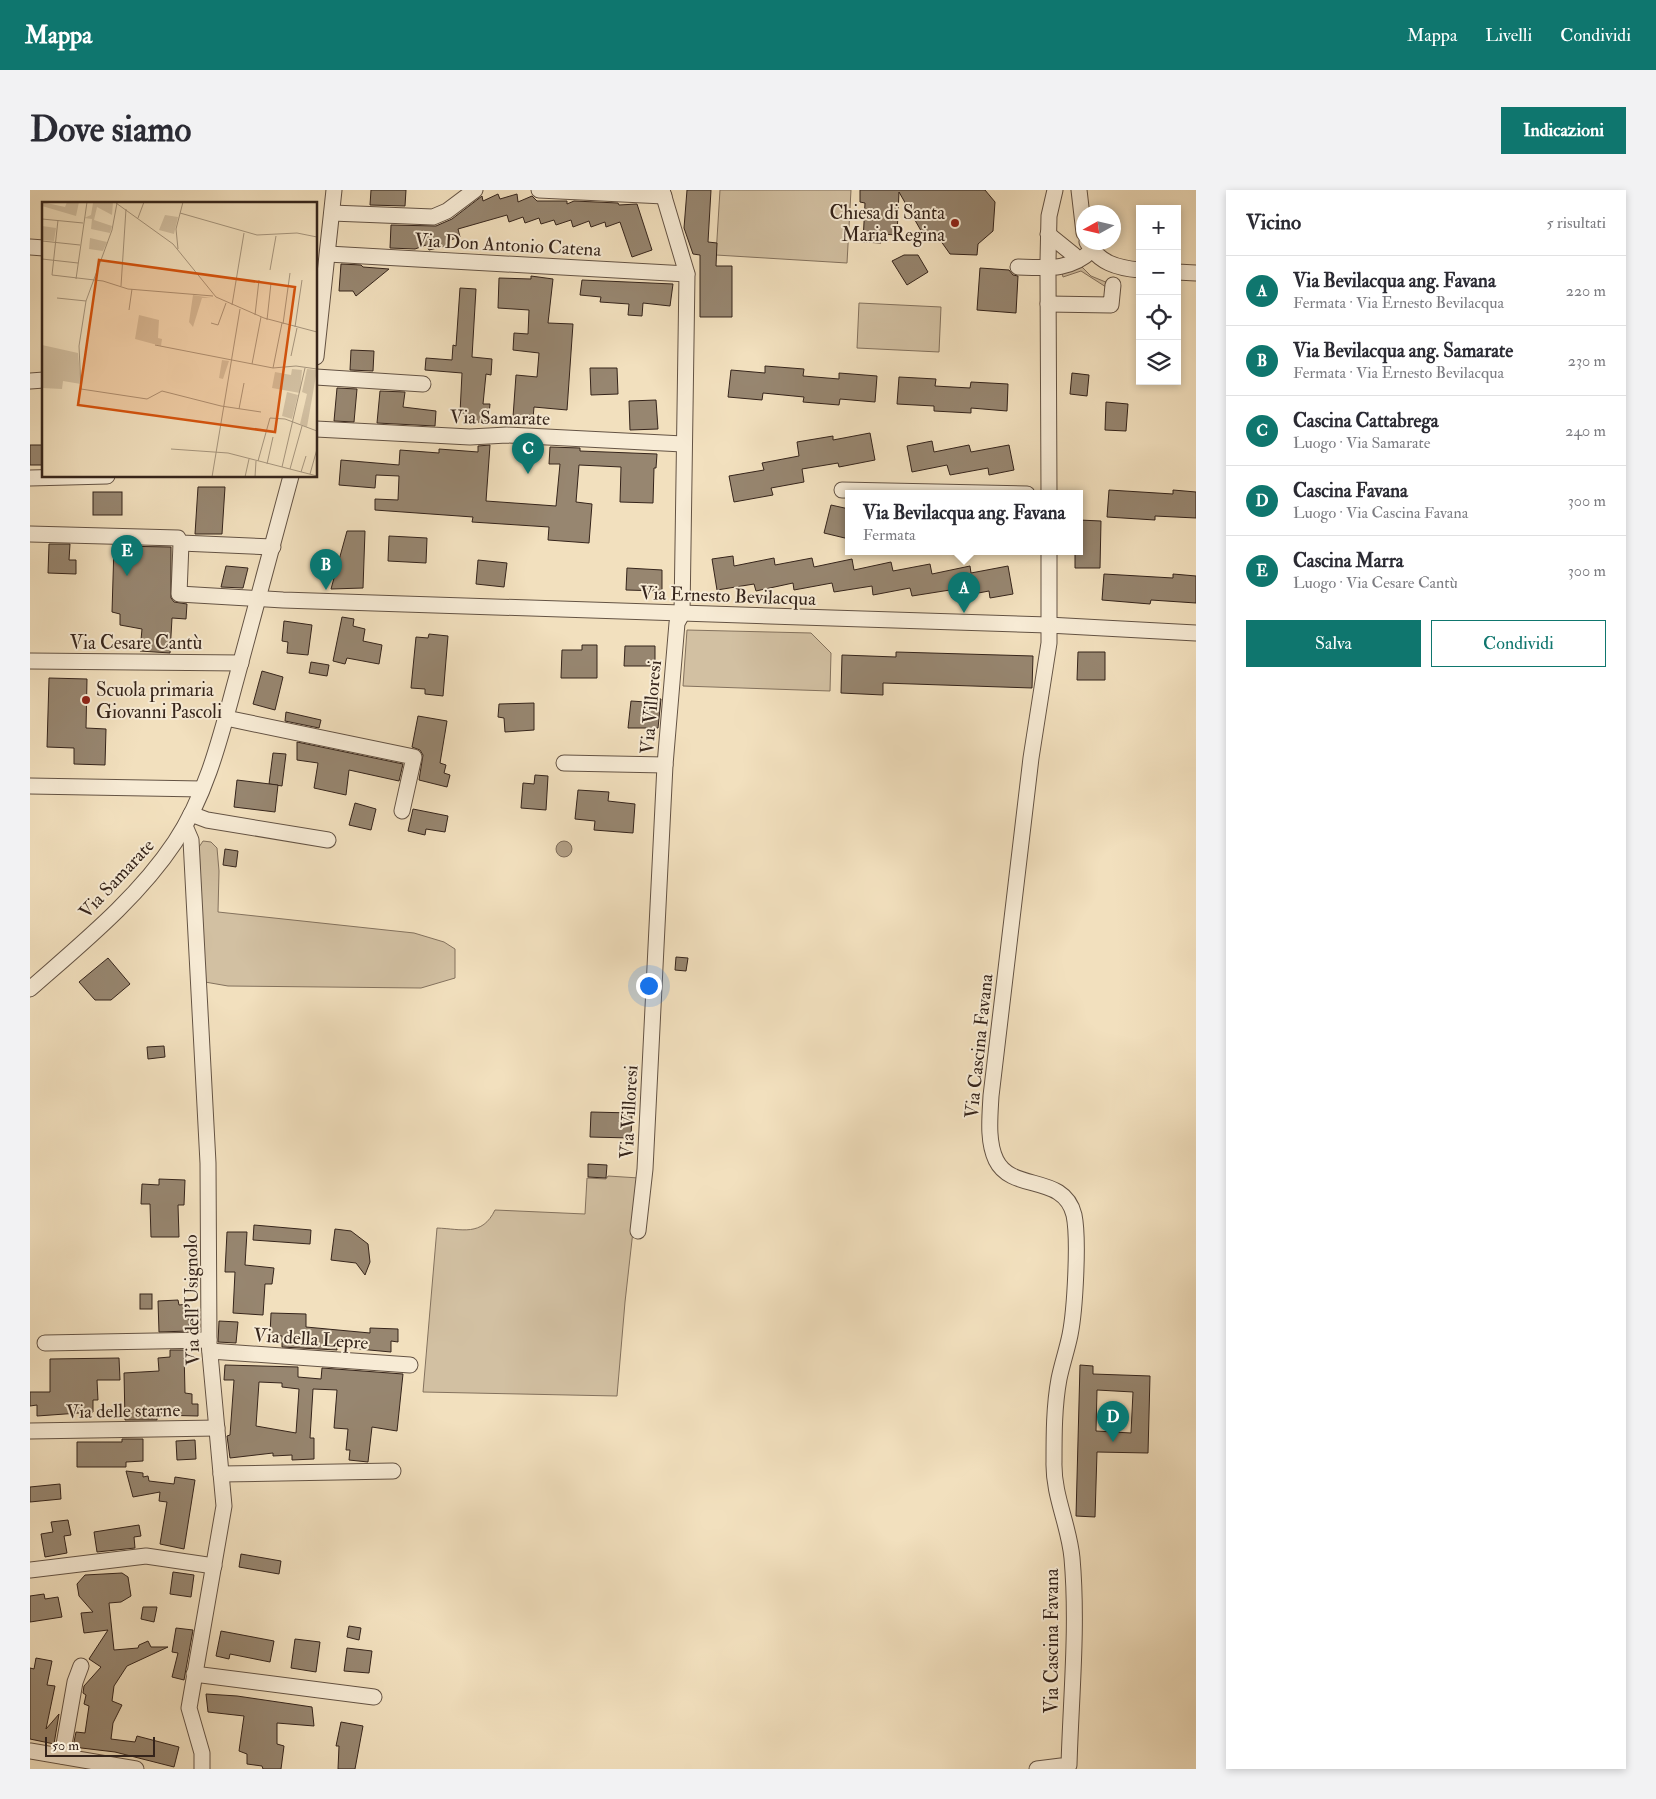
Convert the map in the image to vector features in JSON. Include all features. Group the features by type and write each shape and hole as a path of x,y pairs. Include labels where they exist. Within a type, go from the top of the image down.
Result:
{"street":[{"path":"318,330 324,247 332,213 334,190"},
{"path":"332,213 433,218 446,212 475,190"},
{"path":"539,190 663,193"},
{"path":"1049,490 1048,234 1050,206 1055,190"},
{"path":"1079,190 1081,205"},
{"name":"Via Villoresi","path":"638,1231 646,1169 665,765 677,624 682,614 687,274 663,193"},
{"path":"1048,234 1074,255"},
{"name":"Via Don Antonio Catena","path":"324,247 687,274"},
{"path":"1018,266 1044,268 1067,266 1080,260 1087,250"},
{"path":"1094,250 1110,265 1134,269"},
{"path":"1181,272 1196,273"},
{"path":"1048,304 1110,305 1113,285"},
{"path":"318,377 423,384"},
{"name":"Via Samarate","path":"318,428 470,437 508,435 683,444"},
{"name":"Via Samarate","path":"30,990 129,898 157,868 188,820 202,789 226,718 290,478"},
{"path":"30,534 178,538 181,542 273,547"},
{"name":"Via Ernesto Bevilacqua","path":"181,542 179,594 682,614 1048,625 1196,633"},
{"name":"Via Cascina Favana","path":"1037,1769 1069,1765 1074,1600 1071,1556 1065,1523 1056,1492 1053,1465 1059,1380 1071,1332 1076,1232 1074,1214 1068,1199 1058,1191 1012,1176 998,1165 992,1147 990,1126 991,1096 1031,758 1049,643 1049,555"},
{"name":"Via Cesare Cantù","path":"30,661 241,663"},
{"path":"226,718 414,757 402,811"},
{"path":"564,763 665,765"},
{"path":"30,786 202,789"},
{"path":"188,820 206,820 328,840"},
{"name":"Via dell'Usignolo","path":"188,820 191,840 208,1163 209,1346 222,1474 223,1514 194,1674 190,1713 202,1753 202,1769"},
{"name":"Via della Lepre","path":"45,1343 209,1346 410,1365"},
{"name":"Via delle starne","path":"30,1432 217,1428"},
{"path":"222,1474 393,1471"},
{"path":"30,1570 146,1556 214,1566"},
{"path":"65,1760 74,1682 81,1666"},
{"path":"194,1674 374,1697"},
{"path":"30,1751 65,1760 136,1769"}],"shaded area":[{"path":"720,190 851,190 847,263 716,255"},
{"path":"1082,267 1091,276 1108,283 1106,287 1081,271 1063,277 1062,273"},
{"path":"859,303 941,307 939,352 857,348"},
{"path":"687,630 811,633 831,653 830,691 683,686"},
{"path":"203,841 211,842 217,848 219,871 218,912 414,933 444,942 455,949 455,978 421,988 228,986 205,982 199,847"},
{"path":"561,841 567,841 572,846 570,855 561,857 556,852 556,846"},
{"path":"608,1176 639,1178 617,1396 423,1392 437,1228 471,1230 478,1228 490,1219 495,1210 585,1214 587,1178 606,1179"}],"building":[{"path":"371,190 406,190 405,206 370,205"},
{"path":"687,190 711,190 708,242 717,243 716,266 732,266 732,317 700,317 700,255 693,254 684,228"},
{"name":"Chiesa di Santa Maria Regina","path":"860,190 985,190 995,202 993,231 978,244 977,255 950,254 938,237 924,236 899,192 897,235 882,234 881,243 863,242 865,203 860,202"},
{"path":"498,194 500,199 517,194 518,202 532,196 537,201 567,201 567,204 574,201 618,203 619,205 637,204 652,250 632,257 620,222 606,227 605,222 591,227 589,221 573,227 571,220 556,225 554,220 541,224 539,218 525,223 523,217 509,222 507,215 458,229 460,237 447,241 449,245 429,250 426,245 415,249 390,248 391,225 436,226 452,219 482,196 483,201"},
{"path":"904,255 918,255 928,272 907,285 892,261"},
{"path":"341,264 389,269 356,296 353,291 339,291"},
{"path":"980,268 1009,270 1013,275 1018,276 1016,313 977,310"},
{"path":"531,276 553,279 548,323 573,324 567,410 534,407 533,418 513,417 516,375 537,377 539,353 513,350 514,333 528,334 529,310 498,308 499,278 531,279"},
{"path":"582,280 673,284 670,306 643,303 642,316 628,315 629,304 600,302 601,297 580,295"},
{"path":"460,288 476,289 472,357 492,359 491,375 486,374 483,404 490,404 488,423 465,421 466,413 460,413 462,373 425,370 426,358 452,360 453,345 456,346"},
{"path":"351,350 374,351 373,371 350,370"},
{"path":"765,366 804,369 803,376 839,379 839,373 877,376 875,402 840,399 839,405 803,402 804,397 763,393 762,400 728,397 731,370 765,373"},
{"path":"590,368 617,368 618,394 591,395"},
{"path":"1072,373 1089,375 1087,396 1070,394"},
{"path":"899,377 936,379 935,386 970,388 971,382 1008,384 1007,411 971,408 971,413 934,411 934,406 897,404"},
{"path":"337,388 357,389 354,422 334,421"},
{"path":"380,391 405,392 403,407 436,411 435,426 377,423"},
{"path":"656,400 658,429 630,430 629,401"},
{"path":"1106,402 1128,404 1126,431 1105,430"},
{"path":"870,433 875,460 839,467 838,463 802,469 804,482 771,488 773,495 734,502 729,476 764,470 762,463 799,456 797,442 833,436 833,440"},
{"path":"932,441 934,452 969,445 971,452 1009,445 1014,470 989,475 988,468 950,475 947,465 912,472 907,446"},
{"path":"30,445 42,445 42,465 30,465"},
{"path":"490,445 486,501 556,506 560,464 549,464 550,447 580,448 580,451 657,454 656,468 654,468 653,503 620,502 621,467 579,465 576,502 592,504 589,543 548,540 549,527 472,522 473,517 375,510 375,499 398,500 399,476 376,475 375,488 339,485 341,460 399,465 400,450 439,453 439,449 478,452 478,446"},
{"path":"198,487 225,487 222,534 195,534"},
{"path":"1109,490 1173,494 1173,490 1196,492 1196,518 1155,516 1155,520 1107,517"},
{"path":"93,492 122,492 122,515 93,515"},
{"path":"831,505 845,508 845,538 824,533"},
{"path":"1083,520 1101,521 1100,568 1075,568 1075,555 1083,555"},
{"path":"347,531 365,531 363,588 331,589"},
{"path":"389,536 427,538 426,563 388,561"},
{"path":"49,544 70,544 69,560 76,560 76,574 48,573"},
{"path":"114,546 171,547 171,598 174,602 187,604 186,619 172,618 170,653 140,651 142,629 120,625 120,614 112,612"},
{"path":"733,556 734,566 774,558 775,565 812,558 814,567 852,559 854,570 891,562 893,571 930,564 932,574 970,566 971,573 1008,566 1013,594 990,598 989,591 952,598 950,590 912,596 910,588 873,595 872,586 834,592 832,583 794,590 793,583 756,591 754,584 717,590 712,559"},
{"path":"478,560 507,563 504,587 476,584"},
{"path":"226,566 248,568 243,588 221,587"},
{"path":"627,568 662,570 662,591 626,590"},
{"path":"1104,574 1173,578 1173,574 1196,576 1196,603 1151,600 1150,604 1102,600"},
{"path":"342,617 354,619 353,626 365,629 363,641 382,645 379,664 347,658 345,664 333,661"},
{"path":"284,621 312,625 308,655 287,653 288,642 282,641"},
{"path":"429,634 448,636 443,696 425,694 425,689 411,688 416,637 428,638"},
{"path":"582,645 597,645 597,678 561,678 562,650 582,650"},
{"path":"625,646 655,646 655,666 624,666"},
{"path":"896,652 1033,656 1032,688 883,683 883,695 841,693 842,655 896,657"},
{"path":"1078,652 1105,652 1105,680 1077,680"},
{"path":"311,662 329,665 327,676 309,673"},
{"path":"262,671 283,677 275,710 253,704"},
{"path":"49,678 87,679 86,728 106,729 105,765 74,764 74,748 47,747"},
{"path":"646,698 661,699 658,728 628,728 631,701 646,702"},
{"path":"534,703 534,730 505,732 504,718 498,717 499,704"},
{"path":"286,712 321,720 319,728 285,721"},
{"path":"418,716 447,721 440,763 446,765 444,773 450,775 447,787 419,780 423,755 420,750 412,747"},
{"path":"297,742 403,764 399,781 349,770 346,795 314,788 318,763 297,760"},
{"path":"273,753 286,754 282,786 269,784"},
{"path":"535,775 548,776 546,810 521,808 523,783 534,784"},
{"path":"237,780 278,785 275,812 234,807"},
{"path":"578,790 609,792 608,801 635,804 633,833 594,830 595,821 575,819"},
{"path":"355,803 376,809 371,830 349,825"},
{"path":"413,809 448,816 445,832 426,829 425,835 408,831"},
{"path":"225,849 238,851 236,867 223,865"},
{"path":"676,957 688,958 686,971 675,970"},
{"path":"108,958 130,984 111,1000 95,1000 79,982"},
{"path":"164,1046 165,1057 148,1059 147,1047"},
{"path":"591,1112 632,1113 631,1138 590,1137"},
{"path":"588,1164 607,1165 606,1178 588,1177"},
{"path":"159,1179 185,1180 184,1205 178,1205 179,1237 151,1237 150,1204 141,1204 142,1184 159,1185"},
{"path":"254,1225 311,1230 310,1244 253,1240"},
{"path":"335,1229 351,1231 368,1244 370,1262 365,1275 356,1263 331,1260"},
{"path":"227,1232 247,1232 245,1265 274,1268 272,1284 265,1284 263,1315 233,1313 235,1272 225,1272"},
{"path":"140,1294 152,1294 152,1309 140,1309"},
{"path":"178,1300 179,1305 188,1304 189,1331 159,1332 158,1301"},
{"path":"271,1313 306,1314 306,1327 370,1333 370,1328 398,1329 398,1342 391,1341 391,1352 337,1347 337,1350 282,1347 282,1336 270,1335"},
{"path":"219,1321 238,1322 236,1343 218,1342"},
{"path":"170,1350 184,1350 185,1393 192,1394 192,1404 198,1404 198,1416 157,1415 157,1420 125,1420 124,1373 159,1371 158,1358 170,1357"},
{"path":"119,1358 120,1380 97,1380 98,1400 93,1400 93,1412 37,1416 37,1405 30,1406 30,1392 50,1392 50,1359"},
{"path":"225,1365 298,1367 298,1377 321,1379 322,1368 403,1374 397,1431 372,1427 368,1462 349,1460 350,1450 346,1450 348,1429 334,1428 337,1390 313,1389 310,1438 314,1438 314,1459 292,1460 292,1455 273,1456 273,1453 230,1458 227,1436 230,1435 234,1380 224,1380","holes":["259,1382 282,1383 282,1387 299,1389 296,1433 256,1426"]},
{"path":"1080,1365 1093,1366 1093,1374 1150,1376 1148,1453 1097,1452 1095,1517 1076,1516","holes":["1097,1390 1133,1392 1131,1433 1096,1431"]},
{"path":"122,1439 143,1439 143,1461 126,1462 126,1467 77,1467 77,1442 122,1442"},
{"path":"195,1440 196,1459 177,1460 176,1441"},
{"path":"126,1471 143,1473 143,1477 148,1476 149,1481 174,1484 175,1477 195,1480 184,1549 160,1544 167,1502 159,1501 160,1492 133,1497"},
{"path":"60,1484 61,1499 30,1502 30,1487"},
{"path":"68,1520 71,1535 64,1536 67,1553 45,1557 41,1534 53,1532 51,1522"},
{"path":"139,1525 141,1536 134,1537 135,1548 97,1552 94,1532"},
{"path":"241,1554 281,1561 279,1574 239,1567"},
{"path":"173,1572 194,1575 191,1597 170,1594"},
{"path":"122,1573 128,1577 131,1596 121,1602 109,1603 114,1650 138,1648 139,1645 148,1641 151,1647 168,1647 127,1666 114,1686 112,1701 122,1705 113,1723 111,1739 135,1742 137,1736 179,1747 174,1767 115,1752 73,1747 76,1732 85,1733 89,1706 84,1704 86,1695 83,1693 84,1686 101,1667 89,1659 108,1630 84,1633 81,1613 93,1612 79,1596 77,1584 85,1575"},
{"path":"44,1594 45,1599 58,1597 62,1617 30,1622 30,1596"},
{"path":"143,1607 157,1607 154,1622 141,1619"},
{"path":"349,1626 361,1628 359,1640 347,1637"},
{"path":"176,1628 193,1630 184,1680 172,1677 178,1653 172,1652"},
{"path":"221,1631 274,1641 270,1662 230,1654 229,1659 216,1656"},
{"path":"295,1639 320,1642 316,1672 291,1668"},
{"path":"347,1648 372,1651 369,1673 344,1671"},
{"path":"36,1658 52,1661 47,1685 55,1686 46,1729 59,1714 54,1744 30,1739 30,1668 34,1669"},
{"path":"206,1694 237,1696 312,1707 314,1726 277,1723 277,1744 284,1746 281,1769 263,1769 262,1766 247,1764 247,1754 239,1751 244,1716 208,1712"},
{"path":"341,1722 363,1726 355,1769 338,1769 339,1746 336,1746"}],"place":[{"name":"Chiesa di Santa Maria Regina","path":"955,223"},
{"name":"Cascina Cattabrega","path":"528,474"},
{"name":"Cascina Marra","path":"127,576"},
{"name":"Via Bevilacqua ang. Samarate","path":"326,590"},
{"name":"Via Bevilacqua ang. Favana","path":"964,613"},
{"name":"Scuola primaria Giovanni Pascoli","path":"86,700"},
{"name":"Cascina Favana","path":"1113,1442"}]}
